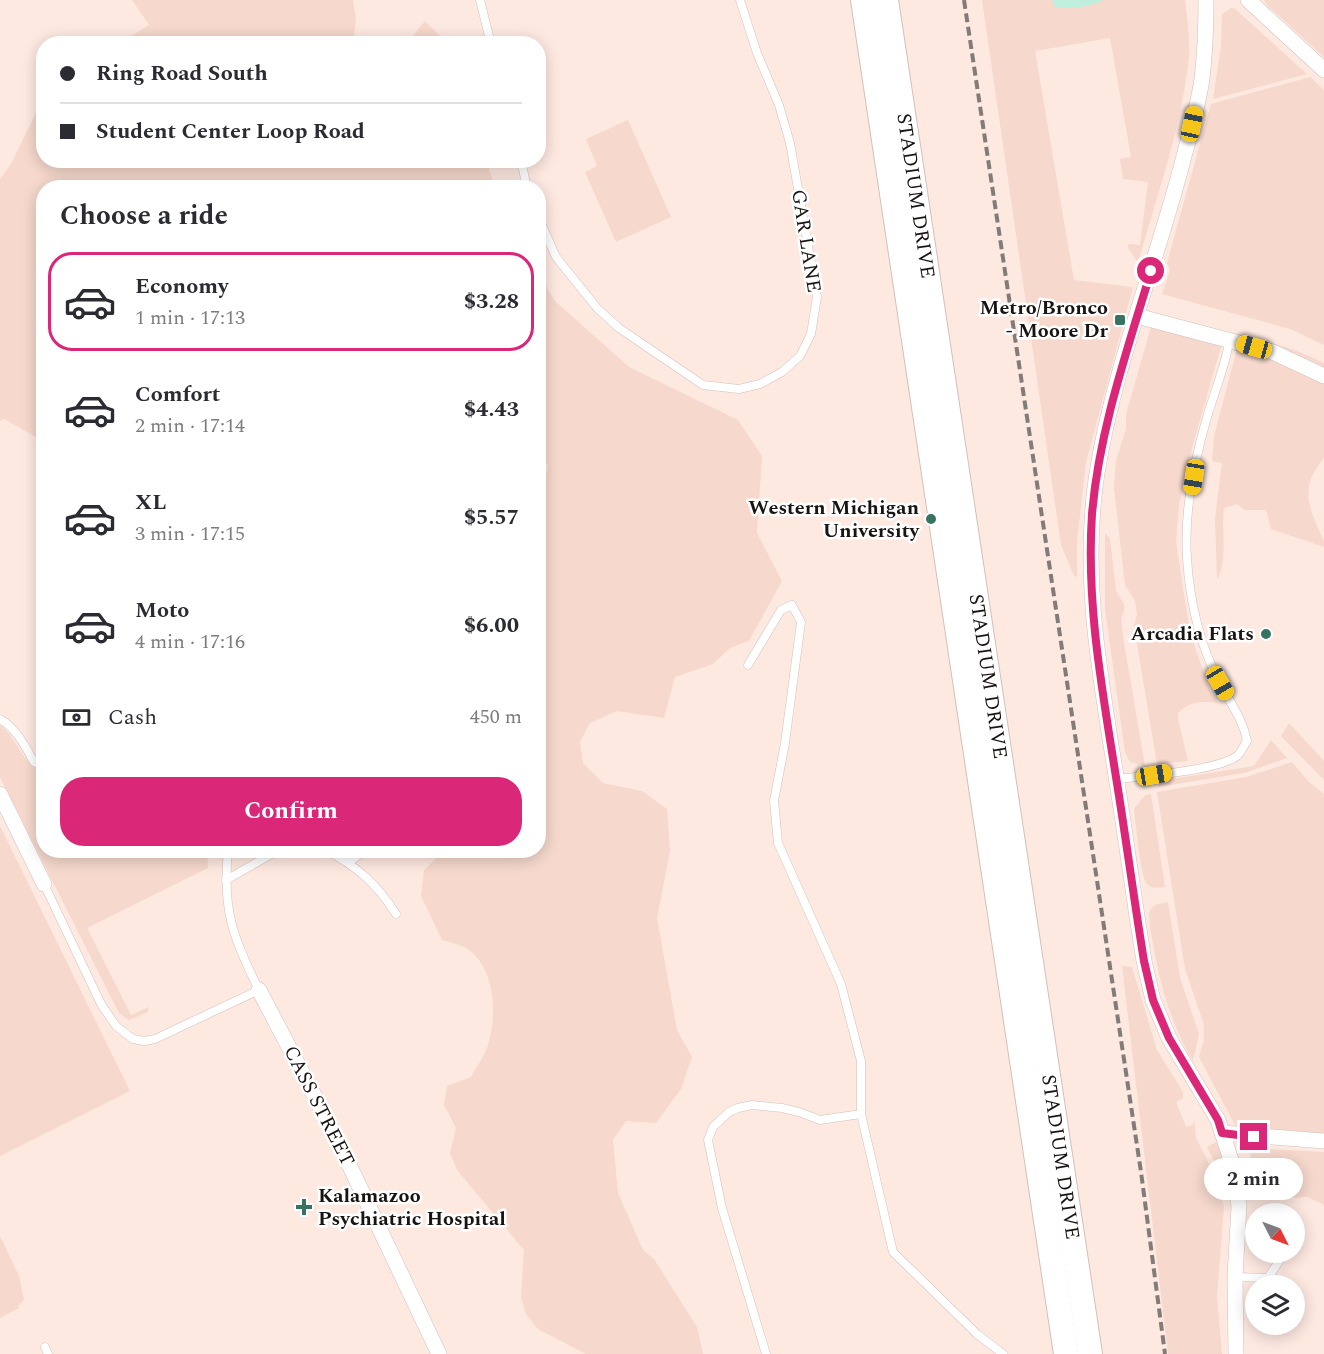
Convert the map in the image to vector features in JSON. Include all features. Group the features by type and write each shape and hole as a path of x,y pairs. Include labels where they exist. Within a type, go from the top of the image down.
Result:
{"main road":[{"name":"STADIUM DRIVE","path":"863,0 1066,1354"},
{"name":"STADIUM DRIVE","path":"886,0 1090,1354"}],"street":[{"path":"1206,0 1202,79 1192,124 1112,400 1098,472 1090,565 1092,616 1099,673 1144,961 1153,1000 1169,1038 1218,1120 1231,1160 1239,1206 1235,1277 1236,1354"},
{"path":"1248,0 1324,70"},
{"path":"1137,316 1273,352 1324,376"},
{"path":"0,794 44,884"},
{"name":"CASS STREET","path":"259,990 335,1135 439,1354"},
{"path":"1222,1133 1324,1141"}],"lane":[{"path":"480,0 489,36"},
{"name":"GAR LANE","path":"546,234 556,257 597,308 620,328 703,385 739,389 760,384 769,381 794,363 807,346 812,334 817,297 790,143 779,105 740,0"},
{"path":"1116,779 1217,765 1238,755 1247,741 1244,724 1220,683 1203,646 1187,559 1191,495 1200,441 1229,339"},
{"path":"748,665 781,610 792,605 801,622 785,743 774,801 778,843 841,984 861,1061 861,1114 893,1252 977,1334 1003,1354"},
{"path":"0,719 19,737 33,762 36,763"},
{"name":"CASS STREET","path":"227,858 228,911 239,949 259,990"},
{"path":"226,880 266,858"},
{"path":"341,858 349,862 385,897 396,914"},
{"path":"349,862 355,858"},
{"path":"44,884 101,1004 116,1026 133,1039 144,1041 155,1039 259,990"},
{"path":"766,1354 722,1208 708,1140 713,1127 729,1112 752,1105 783,1108 820,1120 861,1114"},
{"path":"1235,1277 1268,1278 1278,1263"}],"shaded area":[{"name":"Western Michigan University","path":"0,0 1324,0 1324,1354 0,1354"},
{"path":"132,0 353,0 356,19 354,36 131,36 149,25"},
{"path":"982,0 1185,0 1189,49 1186,82 1168,160 1138,263 1127,246 1140,245 1148,182 1123,179 1120,159 1131,157 1110,38 1035,51 1074,280 1133,287 1086,462 1077,542 1077,577 1074,576 1061,545"},
{"path":"1052,0 1103,0 1086,6 1066,8 1055,7"},
{"path":"1264,0 1324,0 1324,57 1268,6"},
{"path":"1234,8 1307,74 1213,99 1221,46 1222,14"},
{"path":"425,21 440,36 413,36"},
{"path":"1310,77 1324,90 1324,345 1290,329 1162,294 1170,270 1167,263 1211,104"},
{"path":"36,112 36,168 488,168 493,180 36,180 36,437 4,419 0,421 0,179 11,164"},
{"path":"628,120 671,217 616,242 585,172 597,166 586,139"},
{"path":"546,286 555,301 629,367 738,420 762,456 757,533 782,581 749,641 730,648 713,664 675,677 664,718 617,711 590,723 580,742 583,763 603,783 642,791 667,809 670,851 657,918 677,1030 692,1057 681,1089 656,1123 626,1121 613,1140 618,1193 643,1250 654,1259 697,1327 703,1354 586,1354 538,1329 526,1314 521,1298 524,1250 457,1170 450,1153 456,1128 444,1105 447,1086 471,1077 487,1048 493,1022 492,993 483,966 475,955 464,947 442,940 421,896 424,870 437,858 546,858 546,474 548,466 546,463"},
{"path":"1155,313 1225,333 1192,448 1179,505 1176,542 1190,633 1210,691 1218,703 1196,703 1178,713 1188,761 1157,764 1134,626 1137,615 1135,601 1125,585 1114,488 1116,460 1126,429 1126,414"},
{"path":"1245,337 1285,347 1324,363 1324,458 1311,479 1309,499 1324,547 1271,529 1266,510 1245,510 1237,504 1224,508 1223,555 1217,580 1215,518 1222,463 1212,461 1214,436 1238,345"},
{"path":"1105,533 1110,539 1116,591 1124,604 1121,617 1123,637 1145,766 1130,762 1125,752 1105,609"},
{"path":"1289,723 1324,761 1324,780 1281,736"},
{"path":"0,725 24,757 36,768 36,848 0,777"},
{"path":"1271,740 1287,758 1244,773 1158,787 1159,781 1254,766"},
{"path":"1292,762 1308,781 1324,794 1324,1135 1236,1127 1199,1057 1204,1040 1204,1025 1185,969 1157,792 1246,777"},
{"path":"1151,794 1165,887 1160,888 1149,886 1145,879 1140,860 1134,809 1145,795"},
{"path":"0,826 130,1091 0,1156"},
{"path":"41,858 207,858 208,868 87,928 131,1015 149,1007 148,1012 129,1020 119,1013"},
{"path":"1168,902 1180,978 1199,1034 1193,1061 1178,1033 1167,1004 1151,931 1150,910 1155,905"},
{"path":"1122,966 1132,967 1157,1050 1183,1092 1183,1098 1176,1102 1186,1127 1193,1125 1194,1120 1196,1138 1217,1179 1224,1207 1217,1296 1222,1354 1168,1354"},
{"path":"1218,1141 1226,1167 1230,1201 1225,1182 1207,1147"},
{"path":"1249,1148 1324,1152 1324,1205 1307,1197 1260,1199"},
{"path":"0,1236 19,1276 24,1300 18,1306 19,1308 0,1318"}],"railway":[{"path":"964,0 1141,1172 1165,1354"}],"place":[{"name":"Metro/Bronco - Moore Dr","path":"1120,320"},
{"name":"Western Michigan University","path":"931,519"},
{"name":"Arcadia Flats","path":"1266,634"},
{"name":"Kalamazoo Psychiatric Hospital","path":"304,1207"}],"route":[{"path":"1151,271 1112,400 1098,472 1092,513 1090,565 1092,616 1144,961 1153,1000 1169,1038 1218,1120 1222,1133 1254,1137"}]}
